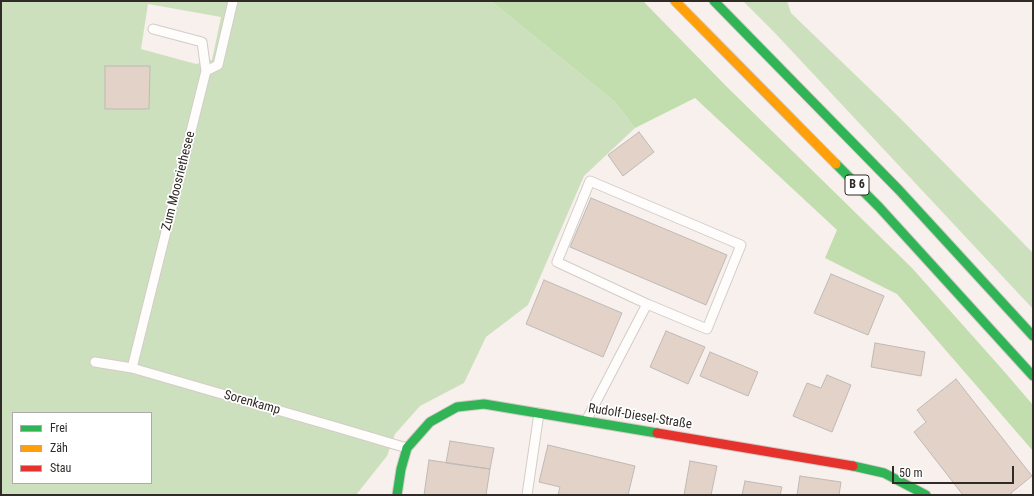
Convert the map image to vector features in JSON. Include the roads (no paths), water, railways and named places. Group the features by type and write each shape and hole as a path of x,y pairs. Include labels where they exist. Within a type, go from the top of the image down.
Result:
{"main road":[{"name":"B 6","path":"675,1 712,36 878,207 1033,376"},
{"name":"B 6","path":"714,1 899,190 1033,336"},
{"name":"Rudolf-Diesel-Straße","path":"397,495 401,468 407,448 430,422 457,407 484,404 848,465 884,473 926,495"}],"lane":[{"path":"153,29 202,42 206,70 218,65 233,1"},
{"name":"Zum Moosriethesee","path":"132,368 206,70"},
{"path":"590,182 741,245 707,330 647,304 557,262 590,182"},
{"path":"586,421 647,304"},
{"name":"Sorenkamp","path":"96,362 132,368 407,448"},
{"path":"528,495 540,413"}]}
